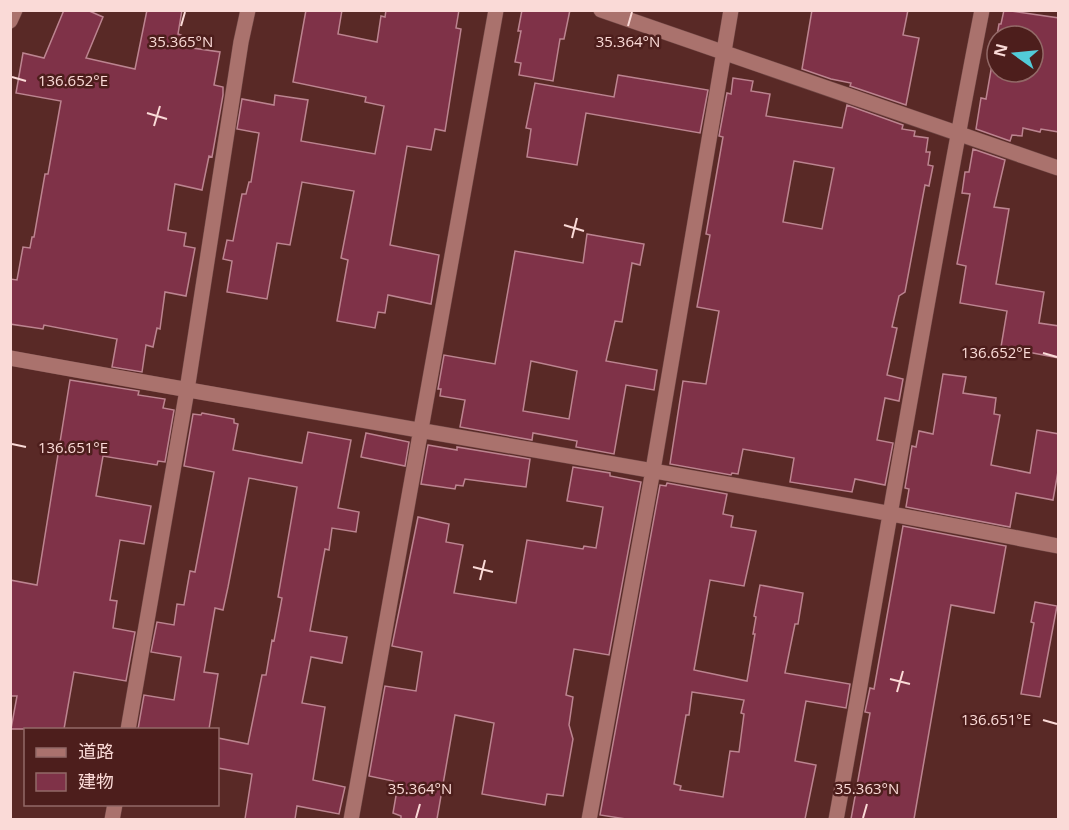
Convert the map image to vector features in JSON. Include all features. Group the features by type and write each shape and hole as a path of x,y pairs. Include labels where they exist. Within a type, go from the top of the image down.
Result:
{"street":[{"path":"10,21 15,10"},
{"path":"128,728 187,390 241,42 248,10"},
{"path":"351,819 496,10"},
{"path":"600,10 1059,168"},
{"path":"589,819 653,470 731,10"},
{"path":"836,819 927,299 982,10"},
{"path":"10,358 653,470 1059,546"}],"building":[{"path":"64,10 87,10 103,17 86,58 135,69 147,10 182,10 178,34 181,35 179,46 220,52 214,85 223,87 223,95 212,157 209,156 202,190 175,184 168,230 186,233 184,246 195,248 186,296 165,292 160,329 157,328 153,347 146,345 142,372 112,367 117,339 44,325 43,329 10,324 10,279 17,280 23,247 30,248 32,237 34,237 61,101 16,93 23,53 44,58"},
{"path":"306,10 342,10 338,34 377,42 381,16 385,17 386,10 459,10 456,28 461,29 445,131 435,129 431,150 407,146 390,245 439,255 431,304 388,295 385,313 378,312 375,328 337,321 348,260 341,258 354,191 302,182 290,245 277,243 267,299 227,292 232,261 223,259 227,240 233,241 242,194 246,194 249,182 251,182 259,133 237,129 242,99 274,105 275,95 308,100 301,141 375,154 384,106 365,102 366,97 293,82"},
{"path":"522,10 570,10 564,39 560,39 553,81 519,75 521,63 515,62 521,31 518,31"},
{"path":"812,10 908,10 903,35 919,38 906,105 850,86 851,83 802,69"},
{"path":"1004,10 1059,18 1059,132 1041,129 1040,132 1023,128 1022,136 1012,135 1010,141 976,129 981,98 986,99 989,84 1045,84 1045,24 1001,24"},
{"path":"618,75 708,90 700,133 586,113 577,165 527,157 531,129 526,128 535,83 614,97"},
{"path":"733,78 753,81 751,91 770,94 766,116 842,128 847,105 903,125 902,129 915,131 914,136 928,138 926,152 930,152 928,165 933,166 929,186 925,185 905,292 899,296 892,327 897,328 887,375 903,379 899,401 885,398 877,440 893,443 885,485 855,479 852,492 790,482 794,458 743,449 738,474 732,473 731,475 670,464 683,381 706,384 719,311 697,307 710,235 706,234 723,137 719,136 727,93 731,94","holes":["794,161 834,168 822,229 783,222"]},
{"path":"973,149 1005,160 994,207 1009,209 996,284 1044,292 1039,323 1059,326 1059,358 1001,347 1007,311 960,303 966,266 957,264 970,194 962,193 965,172 969,172"},
{"path":"587,234 644,244 640,265 632,263 622,322 615,321 606,361 657,370 654,390 626,385 614,454 576,447 577,441 533,433 532,440 460,427 465,400 440,396 441,389 438,389 444,355 495,364 515,251 583,263","holes":["531,361 577,371 569,419 523,411"]},
{"path":"943,374 966,377 963,393 996,398 994,414 1000,415 991,465 1030,473 1037,430 1059,434 1059,466 1053,500 1016,493 1010,527 906,507 909,489 905,488 912,446 916,447 919,431 933,434"},
{"path":"70,380 139,391 138,395 165,399 163,408 174,410 165,462 158,461 157,465 103,456 96,496 151,506 144,544 120,540 110,600 117,601 113,628 135,632 126,681 74,672 64,728 11,729 17,696 10,696 10,580 37,585"},
{"path":"202,413 234,419 234,423 238,424 233,450 302,463 308,432 351,440 338,508 359,512 356,532 332,528 329,550 325,549 310,631 347,637 342,663 311,657 302,703 325,707 313,780 345,787 339,814 297,806 295,819 245,819 252,774 219,768 219,738 248,744 262,675 266,675 272,640 274,641 282,598 278,597 297,487 249,478 223,610 215,608 204,672 218,674 209,728 138,728 144,695 174,700 181,657 151,652 157,622 174,625 177,604 184,605 190,571 195,572 214,472 184,466 193,414 201,415"},
{"path":"366,433 409,442 405,466 361,457"},
{"path":"428,445 457,450 457,447 530,459 526,487 465,479 463,486 456,485 455,489 421,484"},
{"path":"573,467 610,473 610,476 641,482 609,655 574,649 566,695 573,697 569,725 573,739 563,796 547,794 545,805 482,794 494,723 455,715 437,819 401,819 401,816 393,813 397,790 392,789 393,781 369,776 385,686 416,691 422,652 392,646 418,517 449,524 446,542 463,545 454,593 516,603 527,540 583,549 584,546 596,548 603,507 567,501"},
{"path":"667,483 727,494 723,514 733,516 731,527 756,531 744,586 710,580 694,670 747,681 760,585 803,593 798,624 795,624 785,673 850,684 846,708 806,701 795,761 816,765 805,819 626,819 600,815 660,485 666,486","holes":["692,692 744,700 739,752 730,751 723,797 680,790 681,786 674,784"]},
{"path":"903,526 1006,546 994,613 951,605 914,819 851,819 870,713 865,712 870,688 874,689"},
{"path":"1035,602 1057,606 1040,697 1021,694 1034,623 1031,622"}]}
